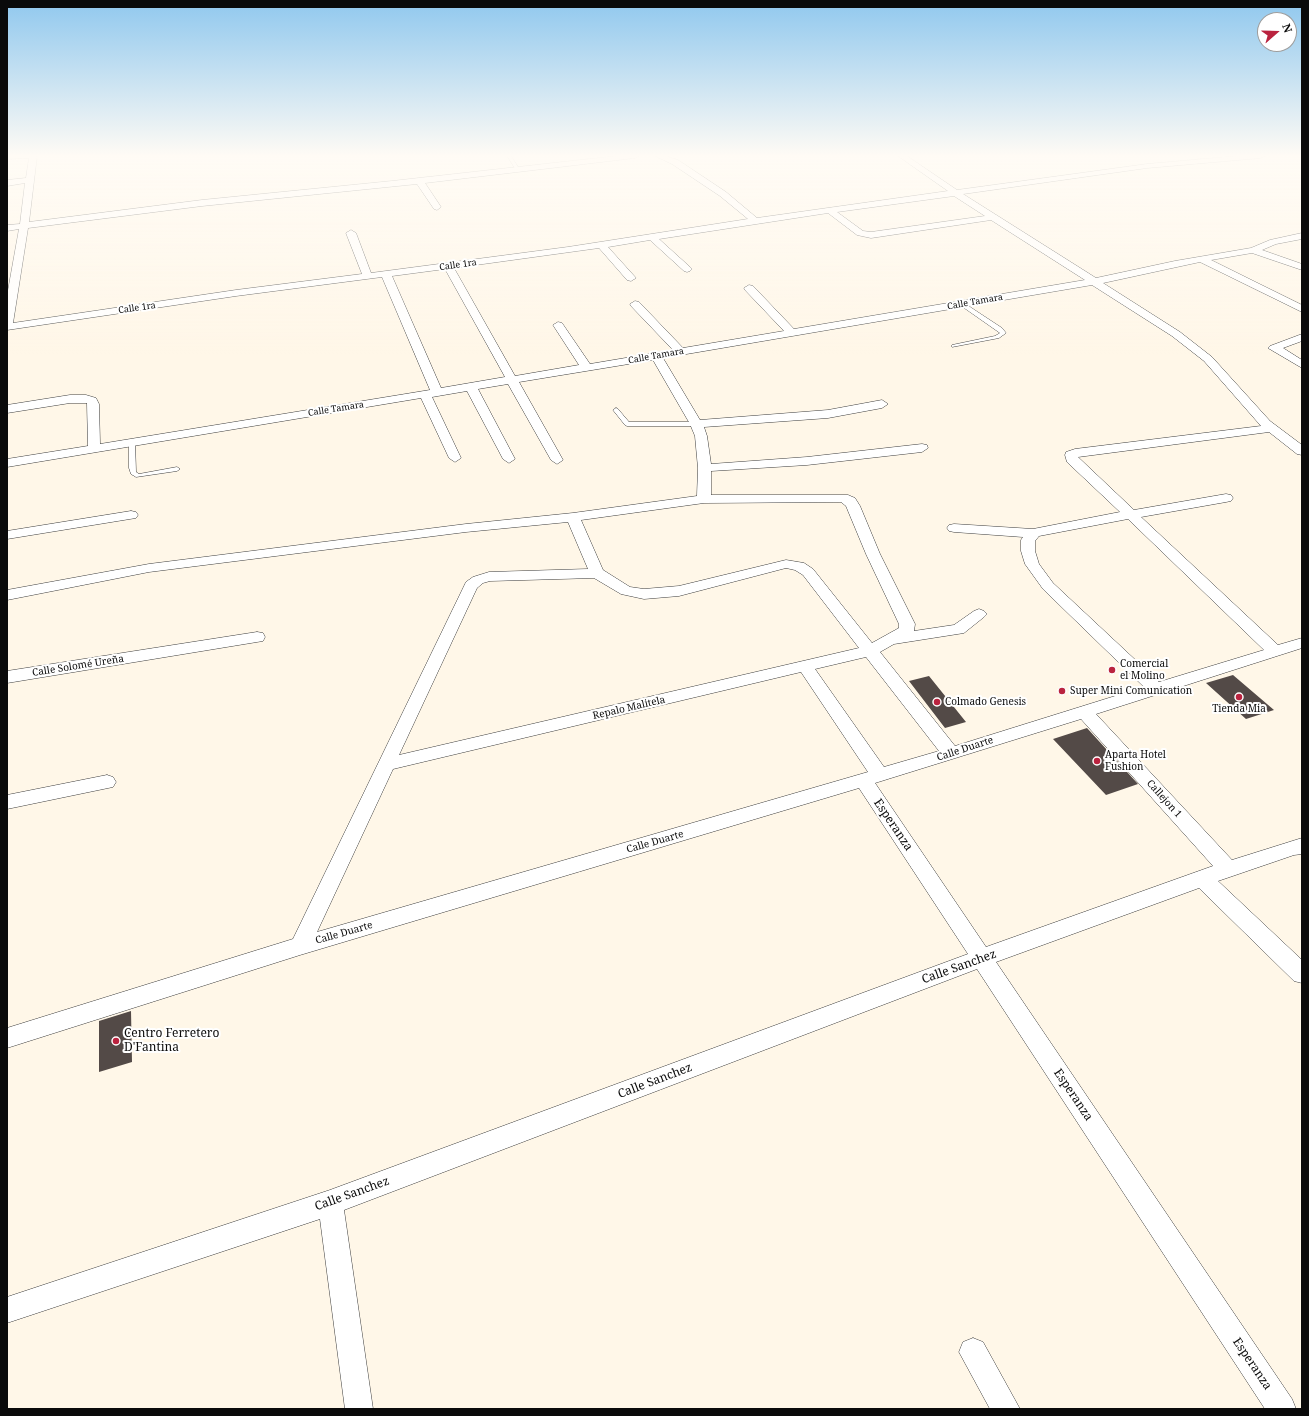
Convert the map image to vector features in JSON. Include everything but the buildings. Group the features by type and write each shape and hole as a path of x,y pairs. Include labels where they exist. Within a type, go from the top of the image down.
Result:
{"street":[{"path":"7,327 25,222"},
{"path":"7,228 54,222"},
{"name":"Calle 1ra","path":"7,327 236,293 448,266 747,222"},
{"path":"845,222 860,233 871,235 959,222"},
{"path":"1001,222 1092,282 1176,334 1208,359 1272,428 1302,451"},
{"path":"352,233 368,277"},
{"name":"Calle Tamara","path":"7,464 132,442 587,368 1092,282 1201,259 1253,250 1273,242 1302,236"},
{"path":"652,237 687,268"},
{"path":"602,244 631,278"},
{"path":"1253,250 1302,267"},
{"path":"1201,259 1302,309"},
{"path":"448,266 557,460"},
{"path":"386,274 455,458"},
{"path":"748,288 792,333"},
{"path":"635,304 681,352"},
{"path":"558,325 587,368"},
{"path":"1302,337 1274,348 1302,365"},
{"path":"7,595 149,568 458,529 573,517 704,499 705,468 701,436 696,424 656,356"},
{"path":"471,387 509,459"},
{"path":"7,409 70,399 86,399 92,401 94,404 94,449"},
{"path":"696,424 828,414 882,404"},
{"path":"1272,428 1090,451 1071,455 1072,459 1275,651"},
{"path":"705,468 807,461 922,448"},
{"name":"Repalo Malitela","path":"388,764 871,650 906,631 907,624 850,501 843,498 704,499"},
{"path":"954,528 1034,533 1066,525 1226,498"},
{"path":"7,535 131,514"},
{"path":"573,517 597,573"},
{"path":"1034,533 1028,540 1028,551 1032,564 1048,586 1155,688"},
{"path":"300,946 388,764 471,584 478,580 489,577 597,573 626,591 650,594 679,591 786,564 799,566 808,572 871,650 951,754"},
{"path":"889,640 958,629 979,614"},
{"name":"Calle Solomé Ureña","path":"7,677 257,637"},
{"name":"Calle Duarte","path":"7,1038 300,946 951,754 1155,688 1302,643"},
{"name":"Esperanza","path":"806,666 872,778 982,958 1282,1409"},
{"name":"Callejon 1","path":"1083,711 1228,869"},
{"path":"7,802 107,782"},
{"name":"Calle Sanchez","path":"7,1310 330,1203 982,958 1228,869 1294,847 1302,846"},
{"path":"1203,879 1302,974"},
{"path":"330,1203 358,1409"},
{"path":"973,1352 1006,1409"}],"lane":[{"path":"954,346 997,337 1003,333 962,304"},
{"path":"616,410 627,424 696,424"},
{"path":"132,442 133,473 138,476 177,470"}],"place":[{"name":"Comercial el Molino","path":"1112,670"},
{"name":"Super Mini Comunication","path":"1062,691"},
{"name":"Tienda Mia","path":"1239,697"},
{"name":"Colmado Genesis","path":"937,702"},
{"name":"Aparta Hotel Fushion","path":"1097,761"},
{"name":"Centro Ferretero D'Fantina","path":"116,1041"}]}
